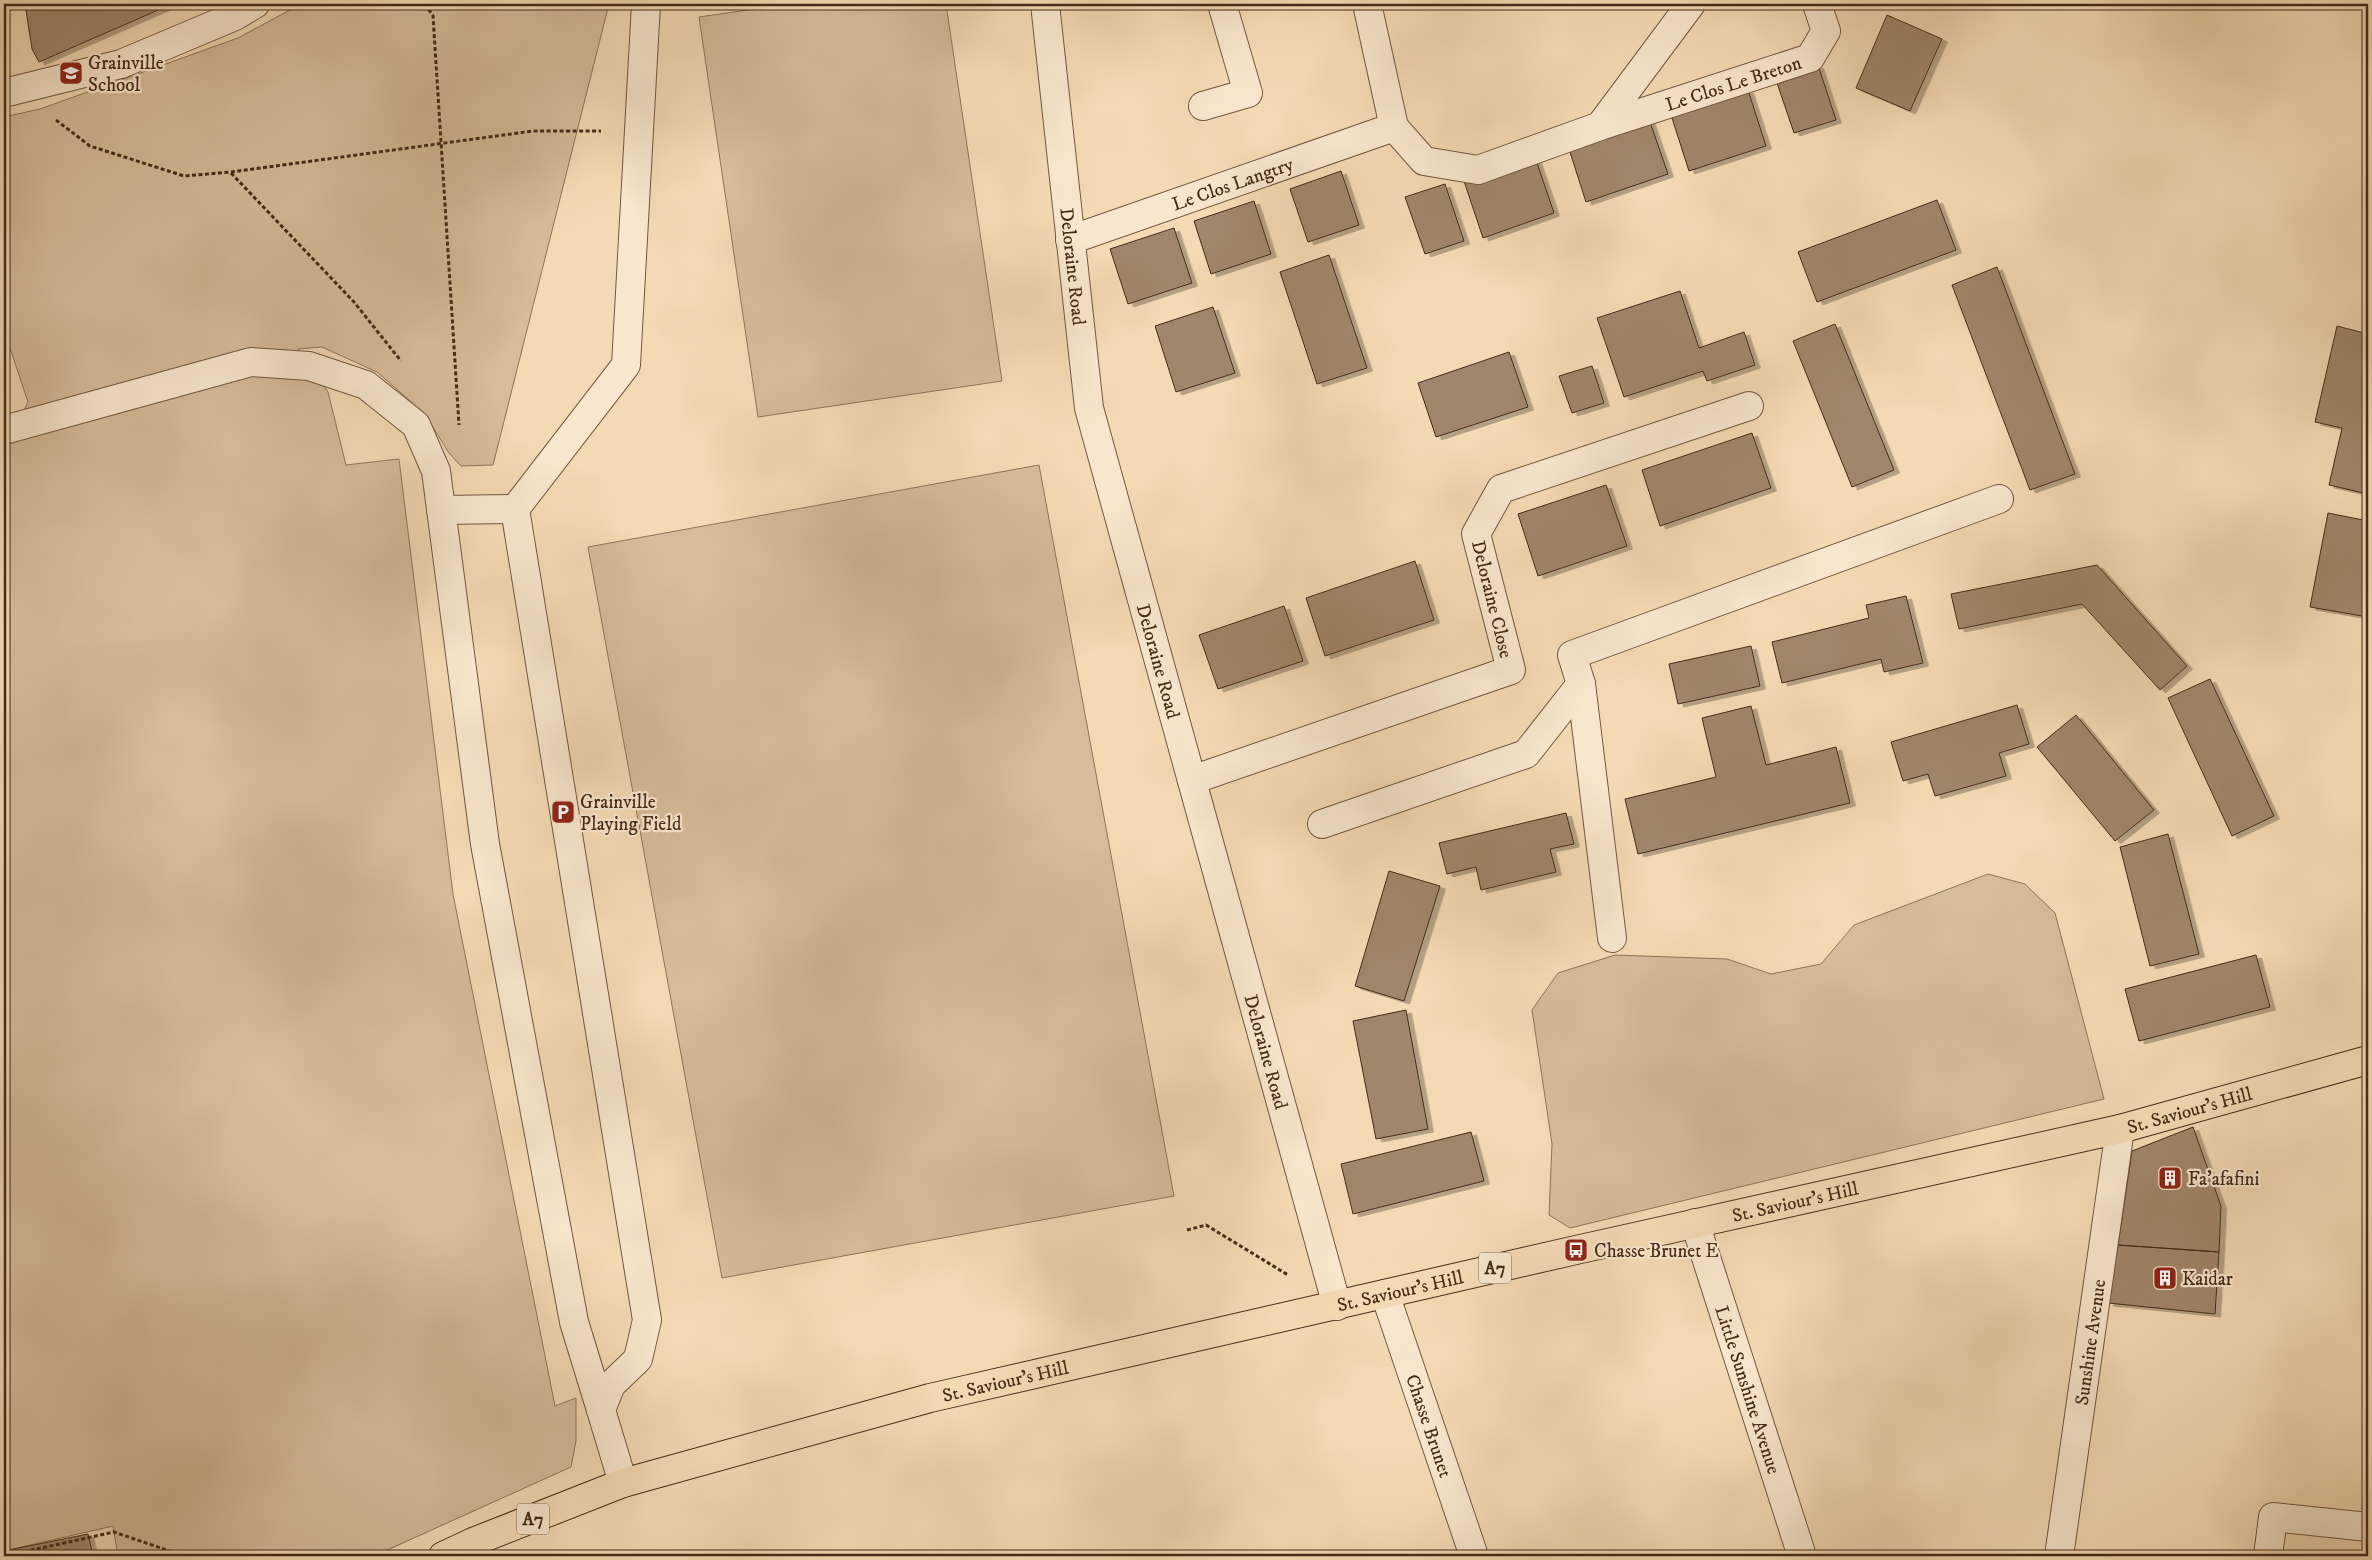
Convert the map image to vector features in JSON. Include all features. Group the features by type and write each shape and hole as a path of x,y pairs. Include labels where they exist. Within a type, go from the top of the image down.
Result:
{"main road":[{"name":"St. Saviour's Hill","path":"443,1556 472,1542 623,1483 930,1398 1695,1223 2120,1129 2368,1060"}],"street":[{"path":"17,90 121,64 235,16 255,4"},
{"path":"601,1410 611,1385 638,1359 647,1320 514,509 626,365 646,4"},
{"name":"Deloraine Road","path":"1045,4 1088,408 1336,1306"},
{"path":"1204,106 1248,92 1222,4"},
{"name":"Le Clos Le Breton","path":"1367,4 1394,127 1424,162 1478,170 1600,126 1810,58 1826,31 1816,4"},
{"path":"1600,126 1691,4"},
{"name":"Le Clos Langtry","path":"1070,240 1394,127"},
{"path":"4,430 251,362 309,366 366,385 416,425 436,471 485,844 574,1322 623,1483"},
{"name":"Deloraine Close","path":"1192,780 1511,670 1476,534 1501,489 1749,406"},
{"path":"1612,938 1581,684 1572,655 1999,499"},
{"path":"442,510 514,509"},
{"path":"1322,824 1526,754 1581,684"},
{"name":"Sunshine Avenue","path":"2059,1556 2120,1129"},
{"name":"Little Sunshine Avenue","path":"1695,1223 1802,1556"},
{"name":"Chasse Brunet","path":"1386,1294 1474,1556"},
{"path":"2268,1556 2273,1517 2368,1528"}],"path":[{"path":"425,4 433,16 460,437 436,471"},
{"path":"17,90 90,146 184,176 231,172 533,131 639,132"},
{"path":"231,172 354,302 401,362"},
{"path":"1187,1230 1206,1225 1269,1264"},
{"path":"5,1556 114,1532 184,1556"}],"shaded area":[{"path":"301,4 609,4 493,465 461,466 449,453 424,413 377,372 322,347 298,349 328,392 346,465 399,459 453,894 555,1406 576,1398 576,1441 571,1467 374,1556 118,1556 113,1526 4,1551 4,452 28,402 4,330 4,117 40,109 238,38"},
{"path":"789,4 946,4 1002,381 758,417 699,17"},
{"path":"1039,465 1174,1196 722,1278 588,547"},
{"path":"1988,874 2025,884 2055,913 2104,1099 1570,1228 1549,1215 1552,1144 1532,1010 1558,973 1615,955 1727,959 1771,974 1821,964 1854,925"}],"building":[{"path":"25,4 172,4 39,62 32,49"},
{"path":"1887,15 1942,39 1910,111 1856,88"},
{"path":"1818,65 1836,120 1794,133 1776,80"},
{"path":"1748,90 1766,146 1689,171 1671,115"},
{"path":"1649,119 1668,174 1586,202 1568,146"},
{"path":"1535,157 1554,213 1483,238 1464,181"},
{"path":"1341,171 1359,225 1308,242 1290,189"},
{"path":"1445,184 1464,241 1425,254 1405,197"},
{"path":"1937,200 1956,250 1817,302 1798,252"},
{"path":"1254,201 1271,254 1211,274 1194,221"},
{"path":"1174,228 1192,283 1128,304 1110,249"},
{"path":"1329,255 1367,368 1317,384 1280,272"},
{"path":"1997,267 2075,474 2030,490 1952,285"},
{"path":"1680,291 1699,348 1744,332 1755,365 1707,381 1703,371 1624,397 1597,318"},
{"path":"1213,307 1235,373 1176,392 1155,326"},
{"path":"1835,324 1894,470 1852,487 1793,341"},
{"path":"2337,326 2368,334 2368,494 2329,485 2342,428 2315,422"},
{"path":"1509,352 1528,407 1436,437 1418,383"},
{"path":"1592,366 1604,403 1572,413 1559,376"},
{"path":"1752,433 1771,488 1660,526 1642,470"},
{"path":"1606,485 1627,546 1538,576 1518,514"},
{"path":"2328,513 2368,521 2368,617 2310,607"},
{"path":"1415,561 1434,620 1325,656 1306,598"},
{"path":"2097,565 2187,666 2160,690 2082,604 1959,629 1951,594"},
{"path":"1906,596 1923,663 1884,672 1881,659 1782,683 1772,642 1869,618 1866,605"},
{"path":"1284,606 1303,661 1218,689 1199,635"},
{"path":"1751,646 1760,686 1678,704 1669,664"},
{"path":"2210,679 2274,816 2232,836 2168,698"},
{"path":"2017,705 2029,744 1999,753 2006,776 1935,796 1928,774 1903,781 1891,742"},
{"path":"1751,706 1766,765 1836,747 1850,803 1638,854 1625,799 1716,777 1702,718"},
{"path":"2076,715 2154,810 2115,841 2037,747"},
{"path":"1566,813 1574,844 1550,849 1556,872 1481,890 1476,867 1447,874 1439,843"},
{"path":"2168,834 2199,954 2150,966 2120,847"},
{"path":"1389,871 1440,886 1404,1001 1355,986"},
{"path":"2256,955 2270,1007 2139,1041 2125,989"},
{"path":"1406,1010 1428,1129 1376,1139 1353,1021"},
{"name":"Fa'afafini","path":"2193,1127 2221,1206 2219,1252 2118,1245 2132,1151"},
{"path":"1471,1132 1484,1181 1353,1214 1341,1164"},
{"name":"Kaidar","path":"2118,1245 2219,1252 2215,1314 2108,1303"},
{"path":"88,1534 93,1556 4,1556 4,1551"}],"place":[{"name":"Grainville School","path":"71,73"},
{"name":"Grainville Playing Field","path":"563,812"},
{"name":"Fa'afafini","path":"2170,1178"},
{"name":"Chasse Brunet E","path":"1576,1250"},
{"name":"Kaidar","path":"2165,1278"}]}
